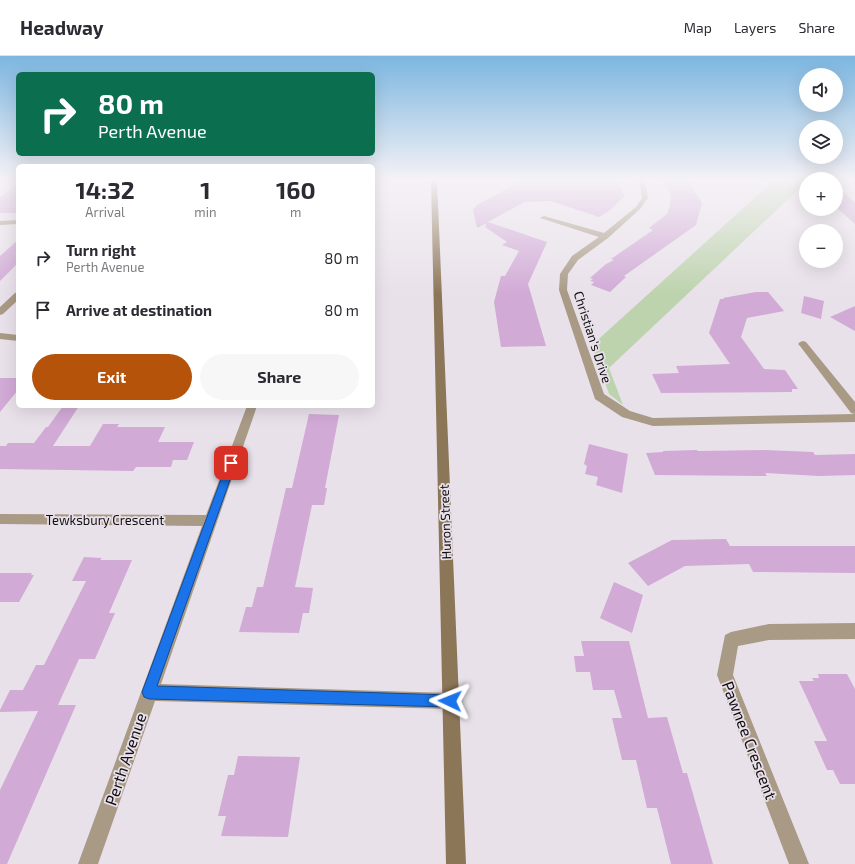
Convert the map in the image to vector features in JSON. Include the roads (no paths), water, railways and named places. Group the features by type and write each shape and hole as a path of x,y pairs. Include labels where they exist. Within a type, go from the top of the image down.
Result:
{"main road":[{"name":"Huron Street","path":"435,218 456,864"}],"street":[{"path":"544,218 605,236"},
{"name":"Christian's Drive","path":"627,218 575,258 564,274 563,290 599,396 626,414 653,422 855,418"},
{"path":"0,222 16,222"},
{"path":"0,312 16,296"},
{"path":"0,336 16,338"},
{"path":"803,344 855,410"},
{"name":"Perth Avenue","path":"88,864 251,408"},
{"name":"Tewksbury Crescent","path":"0,519 211,521"},
{"name":"Pawnee Crescent","path":"799,864 724,675 731,640 769,632 855,630"},
{"path":"149,692 450,701"}]}
